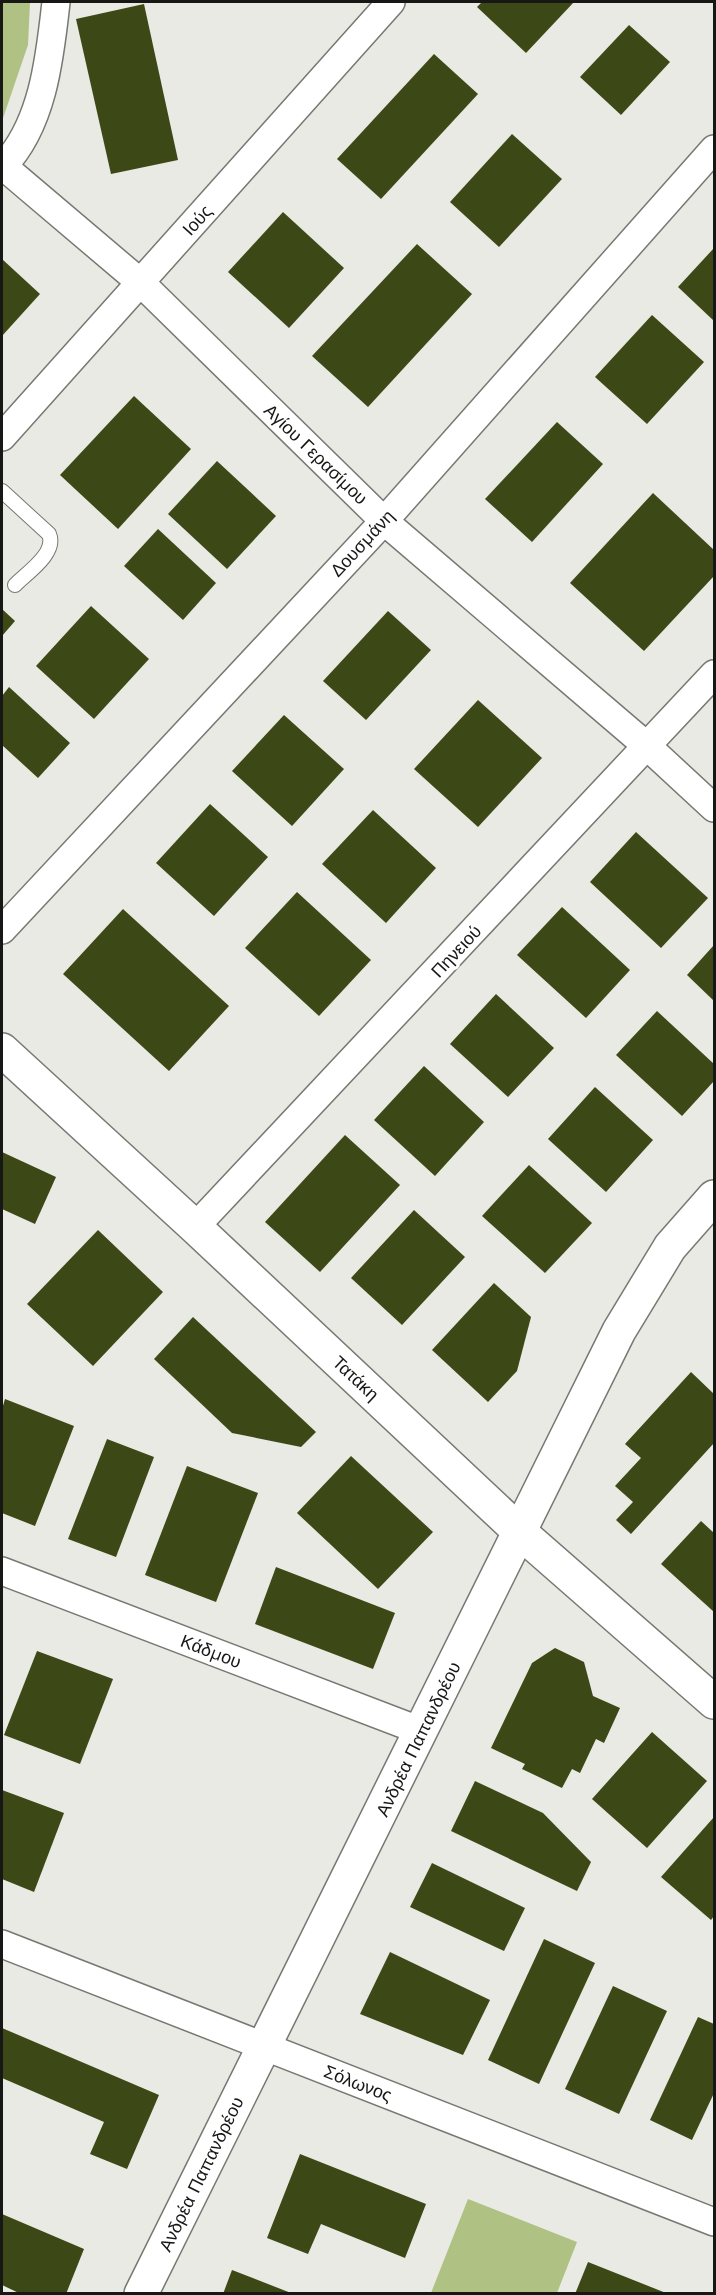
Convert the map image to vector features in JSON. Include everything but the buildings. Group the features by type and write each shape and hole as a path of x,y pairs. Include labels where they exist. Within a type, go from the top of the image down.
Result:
{"street":[{"path":"2,166 32,121 51,49 56,2"},
{"name":"Ιούς","path":"2,437 391,2"},
{"name":"Δουσμάνη","path":"2,930 384,521 714,149"},
{"name":"Αγίου Γερασίμου","path":"2,166 141,283 384,521 648,747 714,808"},
{"name":"Πηνειού","path":"195,1227 648,747 714,674"},
{"name":"Τατάκη","path":"2,1050 195,1227 520,1533 714,1702"},
{"name":"Ανδρέα Παπανδρέου","path":"141,2294 619,1331 670,1247 714,1197"},
{"name":"Κάδμου","path":"2,1571 421,1731"},
{"name":"Σόλωνος","path":"2,1944 714,2222"}],"lane":[{"path":"2,490 49,534 52,541 50,550 15,585"}],"green space":[{"path":"2,2 30,2 28,45 2,121"},
{"path":"468,2199 577,2242 557,2293 431,2293"}]}
